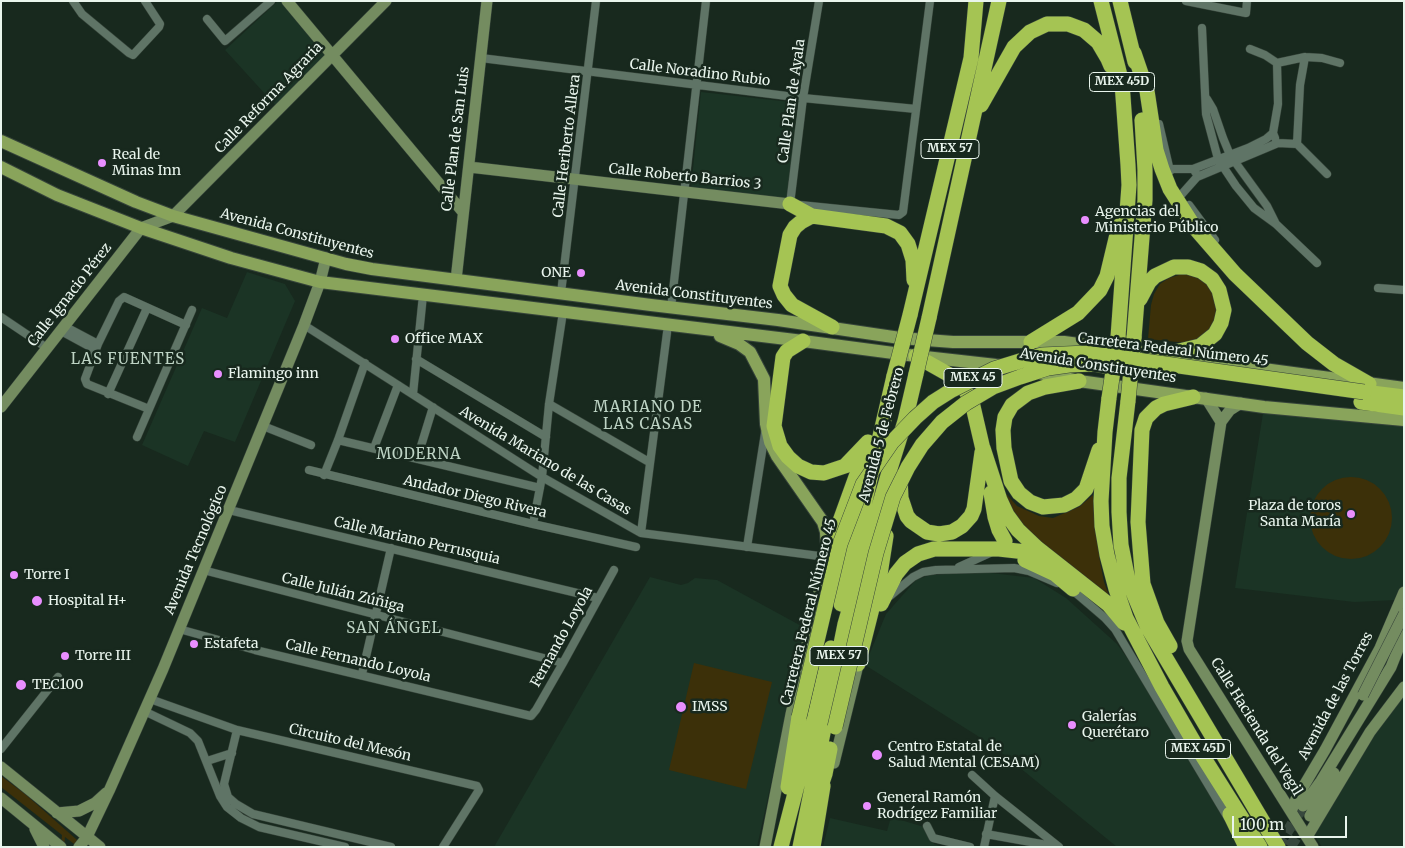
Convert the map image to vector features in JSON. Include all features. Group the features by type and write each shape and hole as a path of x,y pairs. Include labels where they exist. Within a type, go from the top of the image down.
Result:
{"highway":[{"name":"Avenida 5 de Febrero","path":"782,839 813,724 893,382 916,296 972,58 976,1"},
{"name":"Avenida 5 de Febrero","path":"805,846 846,624 888,472 905,421 999,1"},
{"name":"MEX 45D","path":"1101,1 1122,83 1129,185 1118,337 1104,432 1102,526 1107,555 1126,618 1141,647 1194,744 1260,847"},
{"name":"MEX 45D","path":"1120,1 1134,53 1140,96 1145,170 1145,200 1137,304 1120,478 1119,512 1121,545 1128,580 1148,628 1278,847"},
{"path":"974,117 1014,48 1030,32 1047,24 1068,24 1084,30 1098,42 1108,58 1117,92 1128,165"},
{"path":"1134,53 1147,91 1156,150 1170,189 1195,228 1235,274 1307,343 1334,364 1364,393"},
{"path":"1031,342 1078,313 1100,290 1107,276 1129,185"},
{"path":"790,204 812,216 886,226 900,233 908,244 913,260 916,296"},
{"path":"812,216 798,224 790,235 780,286 792,306 832,327"},
{"path":"1137,304 1149,282 1155,276 1174,268 1188,267 1201,271 1212,279 1220,290 1224,310 1221,323 1215,334 1200,346 1162,354"},
{"path":"802,341 787,350 783,357 774,426 780,446 798,466 811,472 824,473 844,466 868,442"},
{"name":"Carretera Federal Número 45","path":"782,839 790,770 799,717 840,544 863,484 892,442 914,418 934,402 952,390 994,369 1042,355 1087,353 1364,393 1403,417"},
{"path":"916,356 948,374 966,392 972,402 1002,545"},
{"name":"Carretera Federal Número 45","path":"805,846 825,774 876,552 892,497 922,445 942,422 966,404 993,387 1020,377 1062,366 1094,364 1404,397"},
{"path":"1079,381 1028,392 1016,400 1008,410 1004,423 1004,448 1014,488 1030,502 1043,506 1057,507 1070,503 1086,489 1104,432"},
{"path":"827,557 868,442 893,382"},
{"path":"1199,398 1164,404 1150,413 1143,424 1138,522 1144,584 1157,623 1223,743 1253,807"},
{"path":"905,421 900,476 901,498 907,516 916,526 927,532 946,534 957,530 967,522 974,509 983,448"},
{"path":"983,448 1000,500 1007,515 1030,542 1108,604 1141,647"},
{"path":"858,664 881,572 886,539 888,472"},
{"path":"881,604 896,574 905,563 918,554 934,549 1002,545 1045,554"},
{"path":"1025,560 1056,574 1073,589"},
{"path":"1194,744 1245,847"}],"main road":[{"name":"Avenida Constituyentes","path":"1,142 136,202 173,216 372,269 832,327 900,338 953,342 1064,342 1162,354 1364,393 1404,388"},
{"name":"Avenida Constituyentes","path":"1,167 57,195 141,228 231,258 320,282 916,356 1004,365 1079,381 1199,398 1403,417"},
{"path":"702,329 739,344 750,352 764,379 766,424 770,442 777,456 822,522 826,532 827,557"}],"street":[{"path":"73,1 82,14 133,55 160,24 145,1"},
{"path":"207,19 225,40 271,1"},
{"path":"287,1 462,211"},
{"name":"Calle Reforma Agraria","path":"173,216 386,1"},
{"name":"Calle Plan de San Luis","path":"456,280 462,211 469,167 488,1"},
{"name":"Calle Heriberto Allera","path":"561,293 596,1"},
{"path":"670,308 706,1"},
{"name":"Calle Plan de Ayala","path":"790,204 803,98 819,1"},
{"path":"916,109 930,1"},
{"path":"1186,1 1246,13 1247,1"},
{"path":"1202,28 1207,99 1206,114 1220,163 1254,208 1276,224 1317,263"},
{"path":"1250,49 1265,55 1277,63 1305,57 1322,58 1340,63"},
{"path":"1297,144 1300,85 1305,57"},
{"name":"Calle Noradino Rubio","path":"481,58 803,98 916,109"},
{"path":"1277,63 1278,104 1273,133 1278,143"},
{"path":"1147,91 1157,115 1170,169 1181,195 1220,247 1235,274"},
{"path":"1207,99 1213,109 1222,138 1232,158 1267,206 1276,224"},
{"name":"Calle Roberto Barrios 3","path":"469,167 898,215 903,212 916,109"},
{"path":"1232,158 1273,133"},
{"path":"1181,195 1197,177 1220,163 1278,143 1297,144 1327,174"},
{"path":"1170,169 1194,168 1220,163"},
{"path":"1194,168 1197,177"},
{"path":"141,228 173,216"},
{"name":"Calle Ignacio Pérez","path":"3,402 48,348 141,228"},
{"name":"Avenida Tecnológico","path":"79,847 87,837 110,790 150,699 304,325 320,282 326,258"},
{"path":"1378,288 1404,290"},
{"path":"413,394 423,295"},
{"path":"149,410 89,386 85,381 97,347 121,298 126,298 186,325"},
{"path":"108,394 147,308"},
{"path":"137,437 192,310"},
{"path":"532,524 542,477 549,404 563,312"},
{"path":"1,317 48,348"},
{"name":"Avenida Mariano de las Casas","path":"304,325 365,362 542,477 641,533 827,557"},
{"path":"641,533 668,325"},
{"path":"62,328 97,347"},
{"path":"416,359 546,437"},
{"path":"324,475 365,362"},
{"path":"374,448 398,385"},
{"path":"1199,398 1222,422 1230,410 1242,403"},
{"path":"549,404 649,462"},
{"path":"417,459 434,407"},
{"name":"Calle Hacienda del Vegil","path":"1222,422 1187,641 1189,649 1310,842"},
{"path":"747,547 766,424"},
{"path":"263,426 310,445"},
{"path":"338,440 540,488"},
{"name":"Andador Diego Rivera","path":"309,470 636,547"},
{"name":"Calle Mariano Perrusquia","path":"229,510 598,598"},
{"path":"954,568 1002,545"},
{"path":"362,674 391,548"},
{"path":"765,847 791,714 827,557"},
{"path":"805,846 858,664 881,604 913,577 923,572 954,568 1014,568 1029,571 1073,589 1115,629 1245,847"},
{"name":"Calle Julián Zúñiga","path":"203,570 563,663"},
{"name":"Fernando Loyola","path":"531,716 563,663 614,570"},
{"name":"Avenida de las Torres","path":"1299,802 1388,630 1401,613 1404,592"},
{"path":"1310,842 1313,818 1352,742 1401,613"},
{"path":"1368,701 1391,667 1404,628"},
{"name":"Calle Fernando Loyola","path":"179,629 255,650 362,674 531,716"},
{"path":"1337,753 1345,734 1389,659 1393,642 1388,630"},
{"path":"1325,750 1396,672 1404,658"},
{"path":"1,748 58,677"},
{"path":"1352,742 1404,677"},
{"path":"1299,802 1301,813 1306,819 1313,818 1370,732 1404,687"},
{"name":"Circuito del Mesón","path":"150,699 237,730 477,786 479,790 444,847"},
{"name":"Avenida de las Torres","path":"1291,812 1321,781 1368,701"},
{"path":"144,711 190,733 198,741 211,776 226,807 241,818 259,827 306,838 317,843 346,847"},
{"path":"237,730 224,784 228,797 240,807 253,814 391,847"},
{"path":"207,761 232,753"},
{"path":"1,768 100,847"},
{"path":"972,775 1058,847"},
{"path":"57,813 79,811 95,803 110,790"},
{"path":"984,847 995,796"},
{"path":"1,798 61,847"},
{"path":"32,823 44,847"},
{"path":"927,826 933,838 970,847"},
{"path":"304,847 310,828"},
{"path":"317,843 319,830"},
{"path":"986,834 1058,847"}],"shaded area":[{"path":"278,1 281,1 326,54 276,106 225,50"},
{"path":"701,92 799,103 789,199 691,188"},
{"name":"Flamingo inn","path":"247,272 285,284 295,301 235,442 204,431 188,466 142,445 202,308 227,318"},
{"path":"1179,275 1190,275 1200,278 1209,285 1218,304 1215,325 1199,340 1187,343 1148,339 1151,305 1154,294 1160,284 1169,278"},
{"path":"1264,407 1404,422 1404,591 1395,600 1354,602 1235,588"},
{"name":"Plaza de toros Santa María","path":"1351,477 1367,480 1380,489 1389,502 1392,518 1389,534 1380,547 1367,556 1351,559 1335,556 1322,547 1313,534 1310,518 1313,502 1322,489 1335,480"},
{"path":"1001,488 1017,506 1039,516 1053,518 1079,507 1093,495 1100,562 1104,582 1113,606 1019,525"},
{"path":"982,572 1034,578 1066,598 1117,644 1141,677 1240,847 1117,847 992,745 865,665 886,614 916,580 930,575"},
{"name":"IMSS","path":"650,577 681,585 695,578 717,580 805,628 757,847 494,847"},
{"path":"694,663 772,682 746,789 669,770"},
{"path":"1404,692 1404,847 1322,847 1313,833 1357,759"},
{"path":"1,776 25,794 85,847 78,847 65,837 64,847 61,847 62,835 1,787"},
{"path":"891,817 924,827 934,844 943,847 823,847 830,818 887,831"}],"tunnel":[{"path":"1278,847 1303,806"},
{"path":"1290,847 1310,816"}],"place":[{"name":"Real de Minas Inn","path":"102,163"},
{"name":"Agencias del Ministerio Público","path":"1085,220"},
{"name":"ONE","path":"581,273"},
{"name":"Office MAX","path":"395,339"},
{"name":"Flamingo inn","path":"218,374"},
{"name":"Plaza de toros Santa María","path":"1351,514"},
{"name":"Torre I","path":"14,575"},
{"name":"Hospital H+","path":"37,601"},
{"name":"Estafeta","path":"194,644"},
{"name":"Torre III","path":"65,656"},
{"name":"TEC100","path":"21,685"},
{"name":"IMSS","path":"681,707"},
{"name":"Galerías Querétaro","path":"1072,725"},
{"name":"Centro Estatal de Salud Mental (CESAM)","path":"877,755"},
{"name":"General Ramón Rodrígez Familiar","path":"867,806"}],"district":[{"name":"LAS FUENTES","path":"128,360"},
{"name":"MARIANO DE LAS CASAS","path":"648,416"},
{"name":"MODERNA","path":"419,455"},
{"name":"SAN ÁNGEL","path":"394,629"}]}
